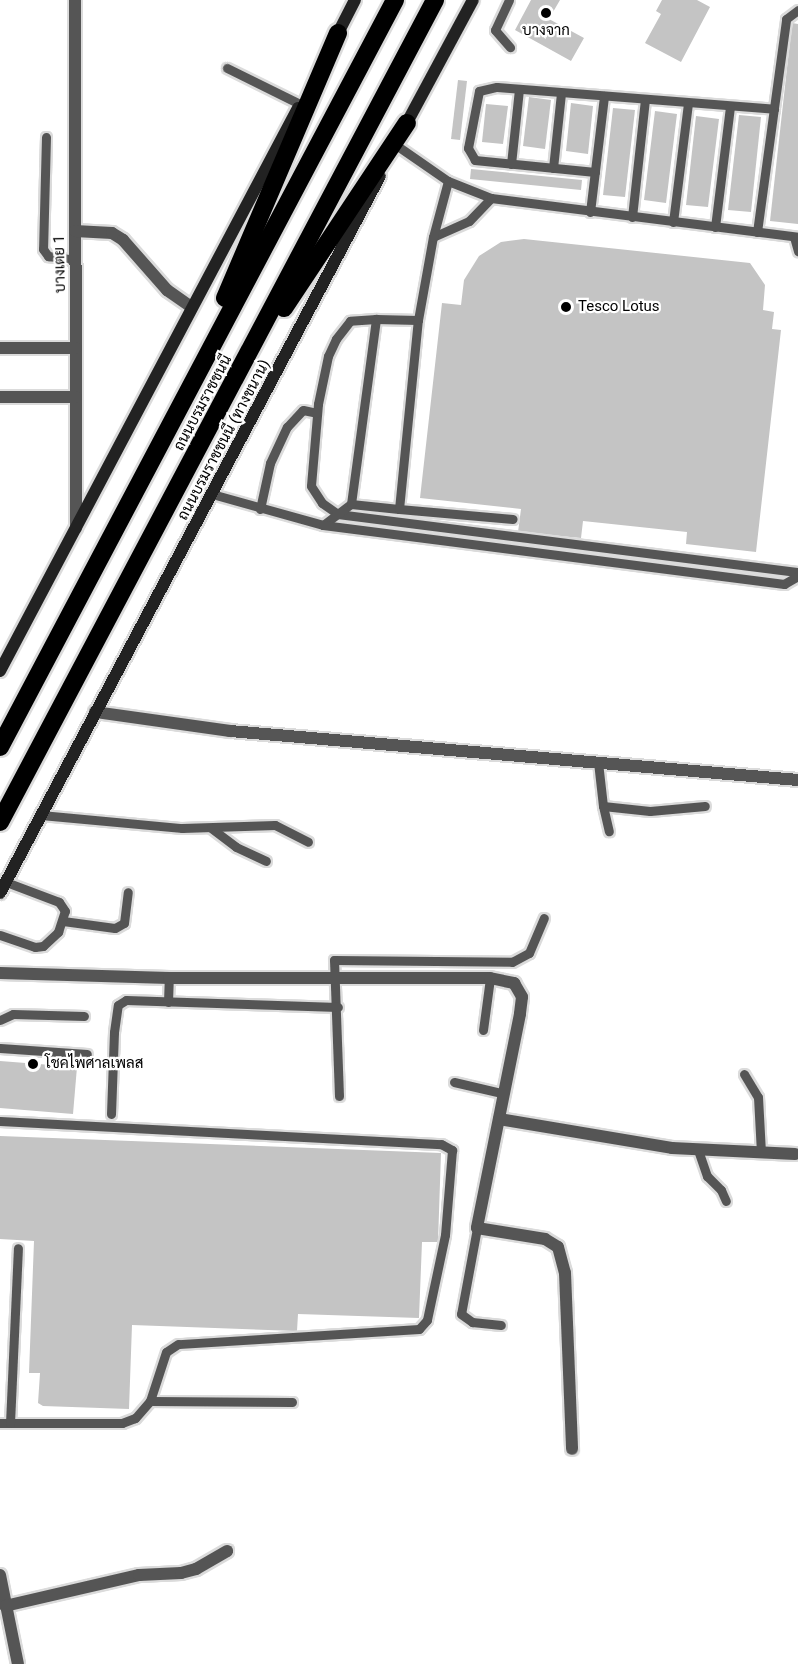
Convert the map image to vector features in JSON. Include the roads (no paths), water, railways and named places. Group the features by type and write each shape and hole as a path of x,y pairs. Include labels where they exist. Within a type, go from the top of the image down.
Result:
{"highway":[{"name":"ถนนบรมราชชนนี","path":"0,747 395,0"},
{"name":"ถนนบรมราชชนนี","path":"0,822 435,0"},
{"path":"202,362 244,248 338,33"},
{"path":"248,356 309,274 407,123"}],"main road":[{"path":"0,671 355,0"},
{"name":"ถนนบรมราชชนนี (ทางขนาน)","path":"0,893 473,0"}],"street":[{"name":"บางเตย 1","path":"75,0 76,528"},
{"path":"75,231 112,233 123,240 167,290 191,307"},
{"path":"0,348 76,348"},
{"path":"0,398 76,397"},
{"path":"95,712 230,731 798,780"},
{"path":"0,973 169,978 490,978 514,983 522,998 501,1093 499,1119 477,1228 545,1239 558,1247 566,1274 572,1449"},
{"path":"499,1119 544,1129 698,1150 795,1154"},
{"path":"5,1606 139,1575 181,1573 196,1569 227,1551"},
{"path":"0,1575 18,1664"}],"lane":[{"path":"509,0 495,30 510,47"},
{"path":"757,232 786,18 798,9"},
{"path":"227,68 300,104"},
{"path":"595,172 475,160 468,148 479,90 519,89 774,109"},
{"path":"511,164 519,89"},
{"path":"553,168 561,93"},
{"path":"590,212 604,96"},
{"path":"632,217 645,100"},
{"path":"673,222 688,103"},
{"path":"715,227 730,106"},
{"path":"46,137 43,249 48,256 76,260"},
{"path":"396,145 448,181 491,198 796,237 798,251"},
{"path":"399,509 418,320 433,237 448,181"},
{"path":"433,237 469,220 491,198"},
{"path":"351,504 376,319"},
{"path":"418,320 350,321 336,339 328,356 317,413 311,486 322,503 338,514 798,574"},
{"path":"260,509 270,463 287,427 303,410 317,413"},
{"path":"212,494 323,525 784,584 798,574"},
{"path":"323,525 351,504 513,519"},
{"path":"598,762 603,806 609,831"},
{"path":"603,806 650,811 705,806"},
{"path":"41,815 96,823 211,828 275,825 289,829 308,842"},
{"path":"211,828 236,847 266,861"},
{"path":"0,935 35,947 44,946 63,921 65,911 58,902 6,882"},
{"path":"63,921 116,928 124,923 128,892"},
{"path":"339,1096 337,979 334,960 522,960 535,944 544,918"},
{"path":"168,1002 169,978"},
{"path":"483,1030 490,978"},
{"path":"111,1114 118,1005 126,1000 338,1007"},
{"path":"0,1020 13,1014 84,1017"},
{"path":"0,1048 87,1054"},
{"path":"744,1074 758,1097 761,1154"},
{"path":"453,1082 501,1093"},
{"path":"0,1121 441,1144 451,1148 445,1235 427,1320 419,1329 178,1344 166,1352 159,1366 150,1401 135,1418 122,1423 5,1423 18,1248"},
{"path":"698,1150 707,1176 721,1190 726,1202"},
{"path":"477,1228 461,1314 472,1322 501,1325"},
{"path":"150,1401 292,1402"}],"place":[{"name":"บางจาก","path":"546,13"},
{"name":"Tesco Lotus","path":"566,307"},
{"name":"โชคไพศาลเพลส","path":"33,1064"}]}
